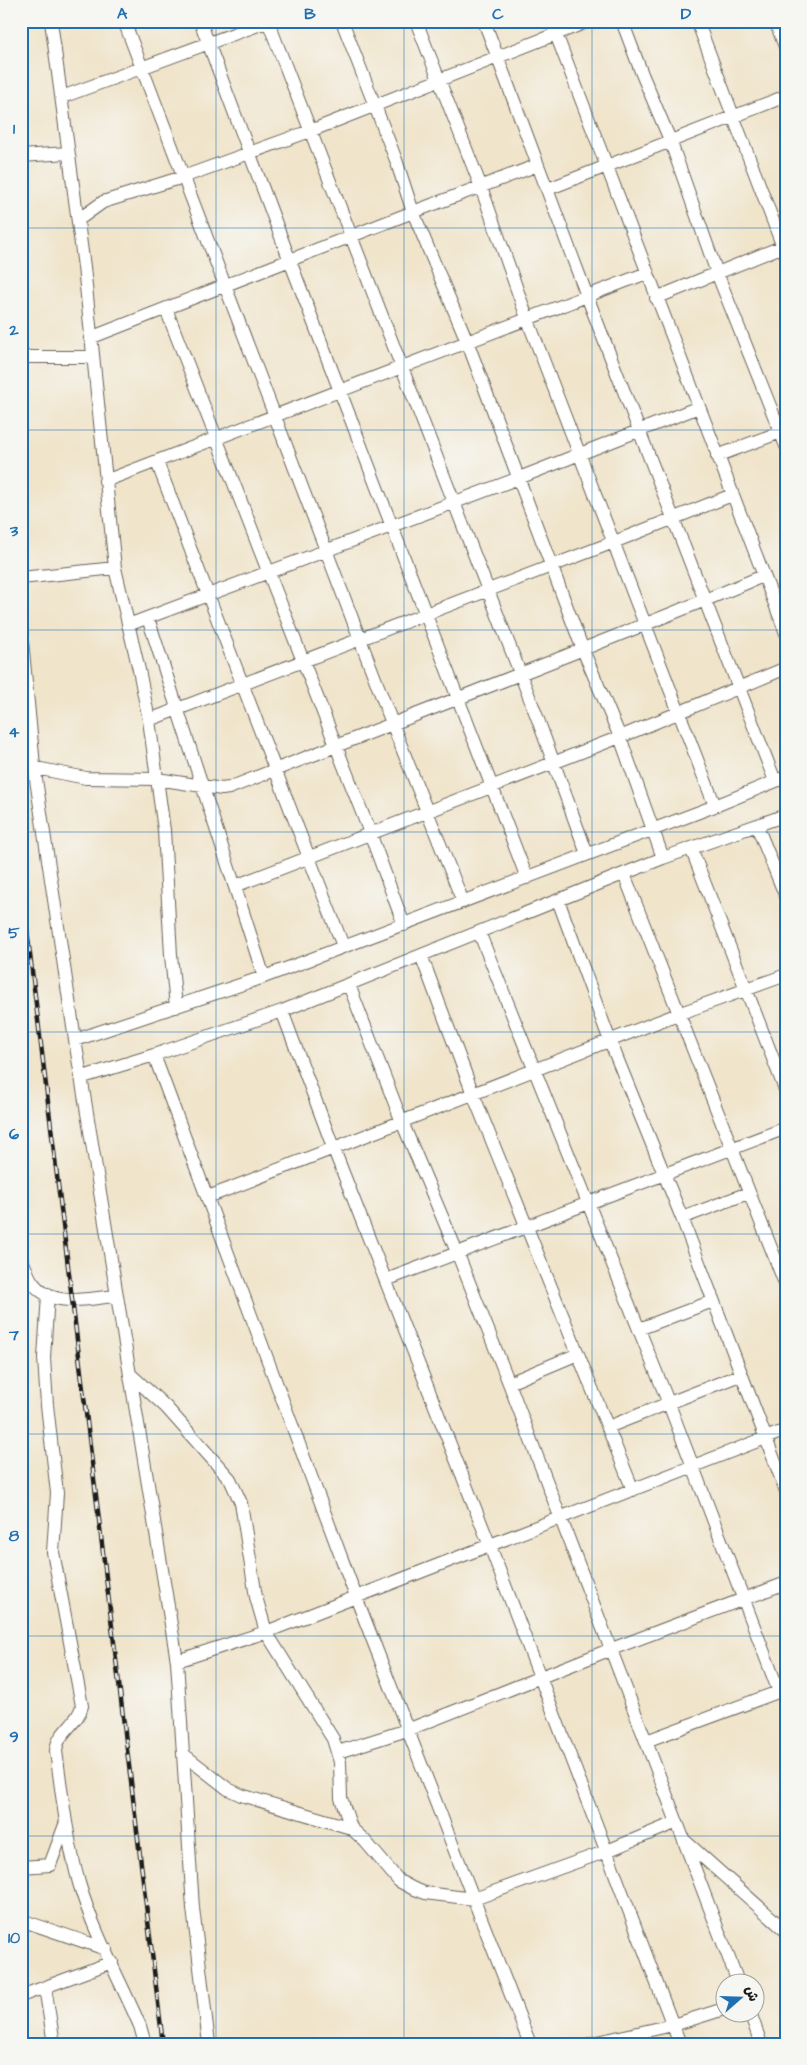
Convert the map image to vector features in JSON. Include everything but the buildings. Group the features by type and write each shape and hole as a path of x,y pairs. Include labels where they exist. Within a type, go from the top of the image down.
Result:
{"street":[{"path":"51,21 78,220 116,568 140,670 164,830 176,1007"},
{"path":"124,21 326,550 362,638 392,723 463,902"},
{"path":"200,21 527,878"},
{"path":"62,97 268,21 554,763 587,854"},
{"path":"342,21 414,212 467,341 584,650 620,737 663,858"},
{"path":"416,21 481,187 527,318 715,806"},
{"path":"75,1040 264,977 715,806 780,779 738,687 587,296 484,21"},
{"path":"551,21 732,495 764,576 783,615 786,633"},
{"path":"78,220 103,202 183,177 310,131 589,21"},
{"path":"622,21 670,140 718,273 783,431 786,446"},
{"path":"656,298 785,249 697,21"},
{"path":"775,21 786,49"},
{"path":"548,189 786,96"},
{"path":"21,156 68,153"},
{"path":"90,338 538,165"},
{"path":"105,481 647,273"},
{"path":"166,309 404,924"},
{"path":"21,357 92,357"},
{"path":"128,625 519,478 699,407"},
{"path":"717,456 783,431"},
{"path":"157,462 343,946"},
{"path":"149,720 674,519 732,495"},
{"path":"21,578 116,568"},
{"path":"21,765 34,766 86,778 157,779 222,789 230,788 392,723 584,650 764,576"},
{"path":"148,618 264,977"},
{"path":"21,630 34,766 75,1040 83,1077 116,1296 131,1375 177,1661 193,1908 209,2044"},
{"path":"235,886 620,737 786,668"},
{"path":"83,1077 282,1011 663,858 786,815"},
{"path":"757,826 786,897"},
{"path":"691,848 786,1092"},
{"path":"624,874 730,1149 786,1286"},
{"path":"558,900 610,1041 682,1218 740,1375 786,1491"},
{"path":"479,932 639,1328 743,1599 782,1690 646,1741"},
{"path":"421,956 473,1094 633,1490"},
{"path":"208,1197 678,1014 786,975"},
{"path":"349,985 402,1122 457,1252 509,1383 609,1650 646,1741 734,1972"},
{"path":"282,1011 333,1147 608,1851 680,2044"},
{"path":"154,1055 356,1597 530,2044"},
{"path":"386,1280 786,1128"},
{"path":"682,1218 748,1193"},
{"path":"21,1258 32,1281 37,1287 48,1294 64,1300 116,1296"},
{"path":"48,1294 44,1358 57,1494 52,1552 82,1706 80,1714 57,1744 67,1820 87,1907 140,2026 145,2044"},
{"path":"639,1328 713,1301"},
{"path":"509,1383 578,1354"},
{"path":"131,1375 166,1407 230,1479 241,1503 256,1597 266,1632 333,1740 338,1752 341,1798 351,1828"},
{"path":"608,1428 740,1375"},
{"path":"177,1661 266,1632 786,1430"},
{"path":"338,1752 407,1730 609,1650 786,1583"},
{"path":"183,1754 228,1789 241,1795 351,1828 366,1841 400,1881 425,1893 474,1899 608,1851 677,1822"},
{"path":"21,1867 50,1865 67,1820"},
{"path":"684,1840 786,1931"},
{"path":"21,1920 106,1949"},
{"path":"21,1996 112,1962"},
{"path":"45,1987 54,2044"},
{"path":"590,2044 673,2026 714,2012"},
{"path":"753,2022 761,2044"}],"railway":[{"path":"21,881 163,2044"}]}
